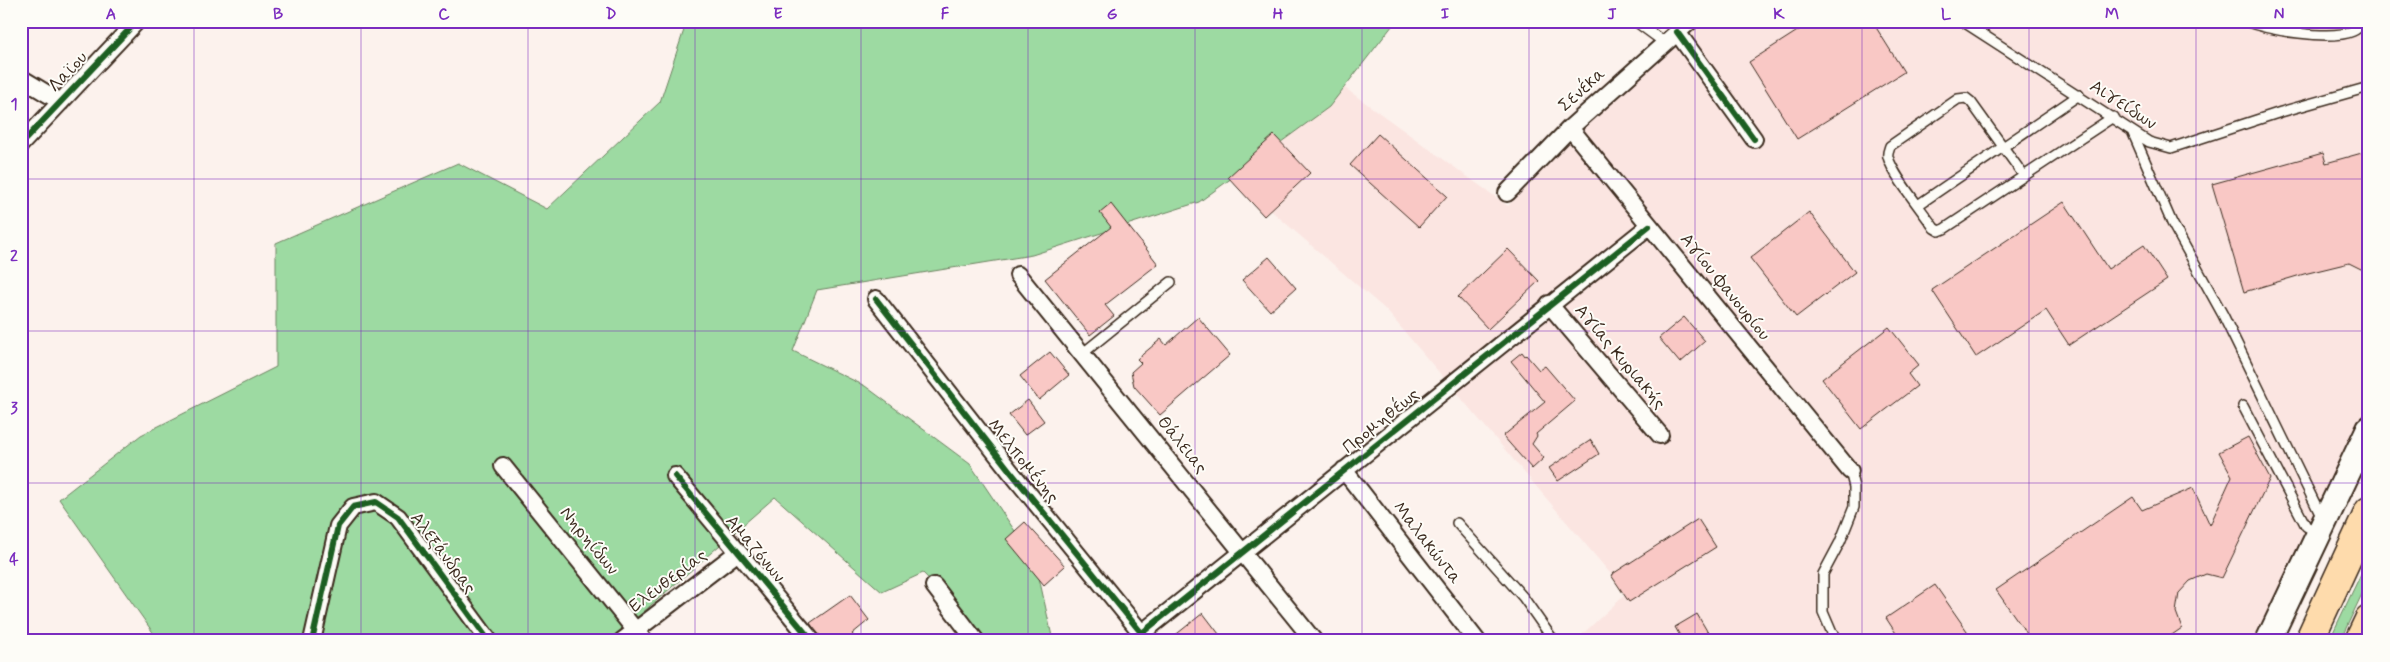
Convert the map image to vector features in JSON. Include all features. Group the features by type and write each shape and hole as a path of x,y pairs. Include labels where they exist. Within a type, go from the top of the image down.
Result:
{"highway":[{"path":"2310,641 2369,511"},
{"path":"2359,641 2369,620"}],"main road":[{"path":"2268,641 2369,428"}],"street":[{"name":"Λαϊου","path":"21,144 137,21"},
{"path":"1677,32 1754,139"},
{"name":"Σενέκα","path":"1507,193 1570,128 1677,32"},
{"path":"21,78 61,102"},
{"name":"Αγίου Φανουρίου","path":"1570,128 1850,471"},
{"name":"Προμηθέως","path":"1141,638 1242,552 1650,226"},
{"name":"Θάλειας","path":"1018,275 1314,641"},
{"name":"Μελπομένης","path":"876,299 1141,638"},
{"name":"Αγίας Κυριακής","path":"1550,304 1660,435"},
{"name":"Νηρηίδων","path":"503,466 640,636"},
{"name":"Μαλακώντα","path":"1344,470 1477,641"},
{"name":"Αμαζόνων","path":"675,476 812,641"},
{"name":"Αλεξάνδρας","path":"312,641 338,526 353,507 376,502 398,517 489,641"},
{"name":"Ελευθερίας","path":"622,641 640,636 738,552"},
{"path":"934,586 976,641"}],"lane":[{"path":"1635,21 1677,32"},
{"name":"Αιγείδων","path":"1962,21 2149,142 2170,148 2281,112 2369,88"},
{"path":"2245,21 2284,32 2340,34 2354,31 2365,21"},
{"path":"1918,205 2078,95"},
{"path":"2024,176 2004,146 1966,98 1958,99 1890,146 1888,152 1892,164 1918,205 1934,228 1939,230 2024,176 2113,117"},
{"path":"2132,130 2172,224 2223,315 2280,434 2322,528"},
{"path":"1082,354 1171,282"},
{"path":"2243,406 2306,526 2322,528"},
{"path":"1839,641 1823,612 1823,574 1840,542 1854,506 1854,487 1850,471"},
{"path":"1457,523 1523,597 1554,641"}],"shaded area":[{"path":"1701,21 2369,21 2369,401 2255,641 1575,641 1627,593 1386,310 1216,163 1327,75 1508,206 1588,120"}],"green space":[{"path":"687,21 1396,21 1329,107 1199,202 1032,255 817,290 793,351 865,386 970,464 1027,549 1038,573 1053,641 989,641 923,573 882,592 775,497 610,641 483,641 477,637 468,641 159,641 59,499 141,435 276,367 276,243 458,163 547,209 660,102"},
{"path":"2369,557 2369,579 2340,641 2329,641"}],"building":[{"path":"1813,21 1872,21 1904,72 1797,139 1749,62"},
{"path":"1378,134 1447,196 1419,227 1350,165"},
{"path":"1274,135 1310,173 1264,216 1228,177"},
{"path":"2369,151 2369,273 2349,263 2244,292 2212,184 2323,153 2326,163"},
{"path":"2064,202 2108,269 2144,245 2167,280 2069,345 2046,310 1976,357 1932,290"},
{"path":"1111,204 1158,264 1105,305 1114,316 1090,335 1045,279 1111,227 1100,213"},
{"path":"1809,212 1855,272 1796,317 1750,258"},
{"path":"1508,249 1539,281 1488,329 1458,297"},
{"path":"1269,257 1296,288 1270,311 1242,280"},
{"path":"1198,317 1230,355 1160,415 1134,386 1131,372 1141,363 1137,359 1161,339 1166,345"},
{"path":"1684,317 1705,341 1680,363 1659,338"},
{"path":"1889,327 1919,365 1908,374 1917,386 1861,429 1822,379"},
{"path":"1050,352 1069,375 1039,400 1020,376"},
{"path":"1522,352 1539,370 1545,366 1575,401 1536,434 1537,436 1532,444 1544,458 1532,469 1503,436 1545,402 1511,361"},
{"path":"1028,400 1044,421 1025,435 1009,415"},
{"path":"2248,437 2270,478 2222,578 2206,574 2190,581 2179,593 2176,612 2182,628 2163,641 2032,641 1996,590 2133,497 2142,510 2193,488 2210,525 2232,476 2219,452"},
{"path":"1591,440 1599,454 1558,481 1549,468"},
{"path":"1698,519 1716,547 1629,602 1611,575"},
{"path":"1025,522 1065,566 1044,585 1006,539"},
{"path":"1935,585 1974,641 1901,641 1886,618"},
{"path":"850,595 869,620 852,634 858,641 822,641 810,623"},
{"path":"1203,613 1219,634 1211,641 1168,641"},
{"path":"1697,614 1710,636 1702,641 1683,641 1675,627"}],"cycle path":[{"path":"21,144 137,21"},
{"path":"1677,32 1754,139"},
{"path":"1132,641 1649,226"},
{"path":"876,299 1010,471 1148,641"},
{"path":"675,476 812,641"},
{"path":"312,641 338,526 353,507 376,502 398,517 489,641"}]}
